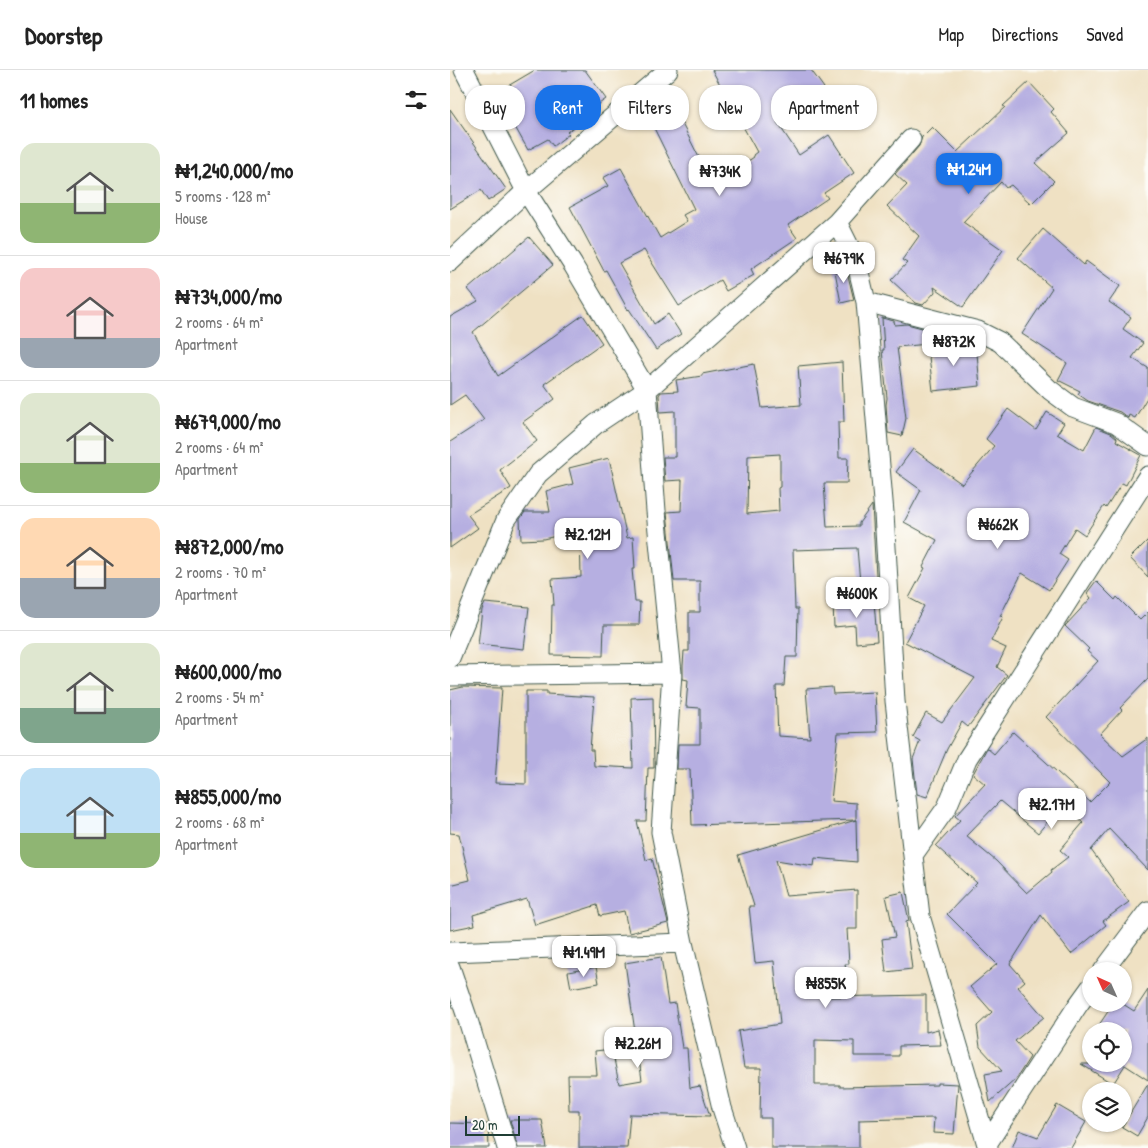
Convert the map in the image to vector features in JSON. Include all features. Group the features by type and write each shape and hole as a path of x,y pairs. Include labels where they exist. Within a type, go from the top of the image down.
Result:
{"street":[{"path":"464,70 526,190 574,265 648,390 656,511 672,673 661,832 683,943 722,1108 735,1148"},
{"path":"450,262 526,190 668,70"},
{"path":"450,658 506,520 538,474 596,424 648,390 837,222 911,139"},
{"path":"837,222 856,260 866,302 884,513 895,701 920,916 987,1146"},
{"path":"866,302 978,331 1000,342 1050,390 1073,407 1116,423 1148,446"},
{"path":"913,855 947,807 967,759 1148,476"},
{"path":"450,676 672,673"},
{"path":"1110,962 1148,911"},
{"path":"450,952 683,943"},
{"path":"450,967 507,1148"},
{"path":"987,1146 1082,999"}],"building":[{"path":"535,70 585,70 596,85 535,85 535,130 570,130 567,132 569,134 553,146 548,139 528,150 517,130 525,130 525,85 510,85"},
{"path":"712,70 811,70 822,85 771,85 771,130 782,130 799,155 829,135 854,173 824,193 828,198 788,225 797,238 751,269 754,275 726,291 720,280 679,306 644,250 619,263 654,324 668,314 681,334 656,350 628,310 606,270 604,271 570,207 608,186 603,178 621,168 660,238 687,221 683,215 694,209 655,130 685,130 713,185 754,157 753,155 757,152 745,130 761,130 761,85 720,85"},
{"path":"1029,82 1054,109 1051,112 1069,133 1035,163 1054,181 1031,204 1011,185 1006,188 1001,182 963,222 1003,250 963,307 934,287 935,292 923,305 916,303 891,280 907,263 902,260 919,236 887,206 907,185 895,174 919,146 922,137 932,127 957,152"},
{"path":"601,92 606,99 601,102"},
{"path":"450,109 506,189 488,201 481,190 450,209"},
{"path":"1043,229 1084,265 1086,261 1120,286 1109,302 1131,317 1123,329 1143,343 1132,358 1148,368 1148,396 1135,418 1129,415 1128,418 1120,412 1088,401 1078,394 1080,391 1058,380 1067,363 1022,334 1052,288 1018,258"},
{"path":"529,237 553,265 473,332 498,376 583,315 602,343 544,384 555,399 523,422 537,441 500,470 511,488 468,515 478,528 450,548 450,442 484,420 465,395 450,405 450,317 478,301 468,289"},
{"path":"845,264 854,300 841,303 834,266"},
{"path":"882,318 894,321 895,325 907,324 937,332 938,343 897,347 906,418 902,436 888,433 887,398 882,350 884,350"},
{"path":"976,343 980,386 933,391 928,348"},
{"path":"842,362 844,422 838,422 839,458 848,458 847,483 824,483 827,527 859,526 859,523 872,505 877,593 861,594 857,548 793,550 795,609 798,609 797,657 786,657 784,686 776,686 778,736 810,738 806,689 832,687 833,694 875,692 877,732 838,733 831,801 856,803 856,820 692,825 690,769 677,769 678,744 700,744 700,708 686,707 688,680 683,679 683,666 684,651 689,651 689,612 700,612 700,581 674,581 667,512 681,511 682,480 665,481 663,457 675,457 675,411 660,412 659,395 661,392 678,391 676,380 754,364 762,408 801,405 798,366","holes":["780,454 780,487 778,488 779,511 747,514 748,456"]},
{"path":"1008,409 1036,430 1047,412 1064,423 1057,434 1084,450 1096,427 1111,433 1117,438 1116,441 1141,455 1126,485 1122,483 1085,535 1075,528 1059,554 1068,560 1049,590 1022,573 1000,616 1003,617 991,641 1006,648 997,667 1007,675 968,727 962,722 947,749 927,797 917,794 913,759 920,741 913,737 926,713 942,722 975,678 905,642 924,606 909,598 937,540 904,522 921,490 896,472 913,449 962,484 994,446 986,439"},
{"path":"609,458 627,538 633,537 635,569 632,569 635,602 640,602 639,625 604,625 603,656 551,655 552,605 554,605 552,579 581,577 580,531 543,539 521,540 520,519 525,512 550,512 546,491 573,484 569,468"},
{"path":"1148,540 1148,577 1130,558"},
{"path":"1096,581 1115,600 1117,597 1140,620 1148,612 1148,679 1120,708 1122,710 1100,734 1123,756 1148,738 1148,870 1109,829 1091,850 1129,902 1103,921 1106,925 1071,954 1041,915 1010,964 1025,981 1018,987 1044,1017 1015,1041 1030,1057 1016,1079 990,1102 985,1074 1002,1071 980,1047 977,1026 992,1012 970,987 997,964 947,914 977,883 936,846 960,820 955,816 985,784 973,774 987,748 994,754 1013,732 1090,802 1110,782 1046,717 1098,661 1087,651 1089,649 1065,626 1091,598 1087,593","holes":["1000,801 1038,833 1062,804 1083,823 1060,850 1068,857 1027,893 996,861 966,836"]},
{"path":"874,601 877,641 856,643 855,625 834,627 833,604"},
{"path":"485,603 529,607 524,649 478,644 482,610"},
{"path":"463,687 502,688 495,783 526,784 526,691 547,691 547,694 594,697 590,750 593,750 594,766 633,768 631,698 653,697 654,768 648,768 646,821 637,821 646,860 652,858 668,923 629,933 624,911 600,916 597,905 535,925 527,899 473,915 475,925 450,930 450,885 470,880 459,834 450,833 450,690"},
{"path":"856,820 857,862 815,858 814,866 776,860 786,896 857,890 857,929 847,929 849,964 845,964 847,978 824,981 826,997 926,995 926,1032 938,1029 941,1045 899,1046 899,1056 854,1056 854,1041 815,1040 815,1085 840,1085 840,1087 937,1085 937,1083 958,1084 954,1134 933,1133 934,1118 859,1120 859,1148 771,1148 771,1118 760,1118 761,1068 744,1068 738,1031 780,1024 774,961 755,963 749,906 754,906 738,855"},
{"path":"903,892 909,921 906,922 912,969 886,972 882,939 895,937 886,896"},
{"path":"661,957 668,1004 675,1003 682,1048 687,1048 690,1088 700,1086 710,1116 630,1114 627,1148 579,1148 579,1110 569,1110 568,1075 597,1075 595,1051 612,1049 619,1084 642,1080 625,963"},
{"path":"596,967 599,983 571,988 568,972"},
{"path":"1148,990 1148,1080 1132,1070 1132,1022 1101,1022 1108,1012 1134,1011"},
{"path":"1094,1072 1121,1072 1114,1082 1110,1082"},
{"path":"1148,1084 1148,1117 1137,1136 1130,1132 1132,1132 1132,1110"},
{"path":"1057,1105 1082,1120 1082,1129 1071,1148 1012,1148 1019,1130 1038,1137"},
{"path":"510,1120 542,1120 547,1148 518,1148"},
{"path":"450,1123 488,1124 489,1148 450,1148"}]}
